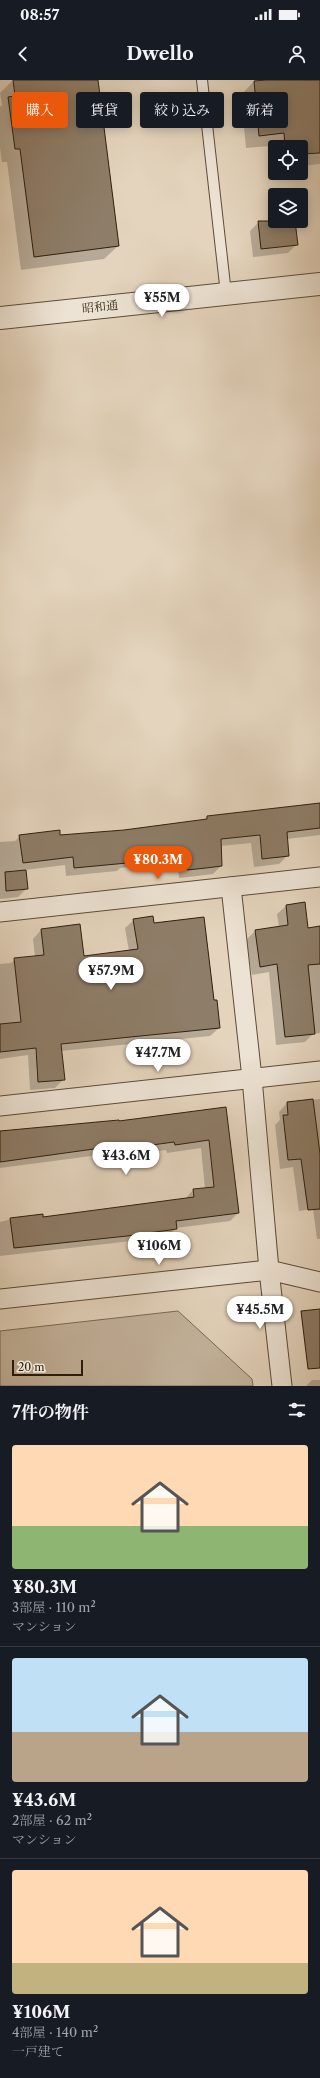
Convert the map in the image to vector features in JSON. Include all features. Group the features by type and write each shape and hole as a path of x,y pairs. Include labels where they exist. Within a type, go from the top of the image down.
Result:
{"street":[{"name":"昭和通","path":"0,318 320,284"},
{"path":"0,912 320,877"},
{"path":"231,887 252,1078 269,1270 282,1386"},
{"path":"0,1106 320,1071"},
{"path":"0,1299 269,1270 320,1282"}],"lane":[{"path":"202,80 226,294"}],"shaded area":[{"path":"178,1311 252,1379 253,1386 0,1386 0,1331"}],"building":[{"path":"13,80 98,80 100,92 76,92 76,128 104,128 119,246 34,257 20,149 15,149 12,128 68,128 68,92 14,92"},
{"path":"320,80 320,153 308,154 308,140 284,140 284,133 259,136 258,128 288,128 288,92 255,92 254,81"},
{"path":"12,96 12,127 8,97"},
{"path":"258,221 268,221 268,228 296,228 298,245 261,249"},
{"path":"320,803 320,828 287,832 289,856 262,859 260,835 221,839 222,866 206,868 187,870 185,853 127,860 127,863 74,868 73,857 23,863 19,835 60,830 60,835 124,830 207,819 207,816"},
{"path":"26,870 28,889 6,891 5,872"},
{"path":"305,902 308,928 320,926 320,964 308,965 315,1034 285,1037 277,964 260,967 255,930 288,925 286,905"},
{"path":"153,916 154,923 204,917 214,1000 217,1000 220,1028 61,1044 65,1080 38,1082 36,1048 0,1052 0,1024 21,1022 14,958 44,955 41,929 80,924 84,956 138,949 133,919"},
{"path":"313,1099 320,1154 320,1209 308,1210 301,1159 288,1160 283,1115 288,1115 287,1102"},
{"path":"226,1107 239,1213 176,1221 177,1229 14,1248 10,1218 43,1214 43,1217 194,1197 193,1189 214,1187 209,1140 175,1145 174,1142 130,1148 130,1144 0,1162 0,1131 119,1121"},
{"path":"320,1309 320,1368 308,1369 301,1311"}]}
